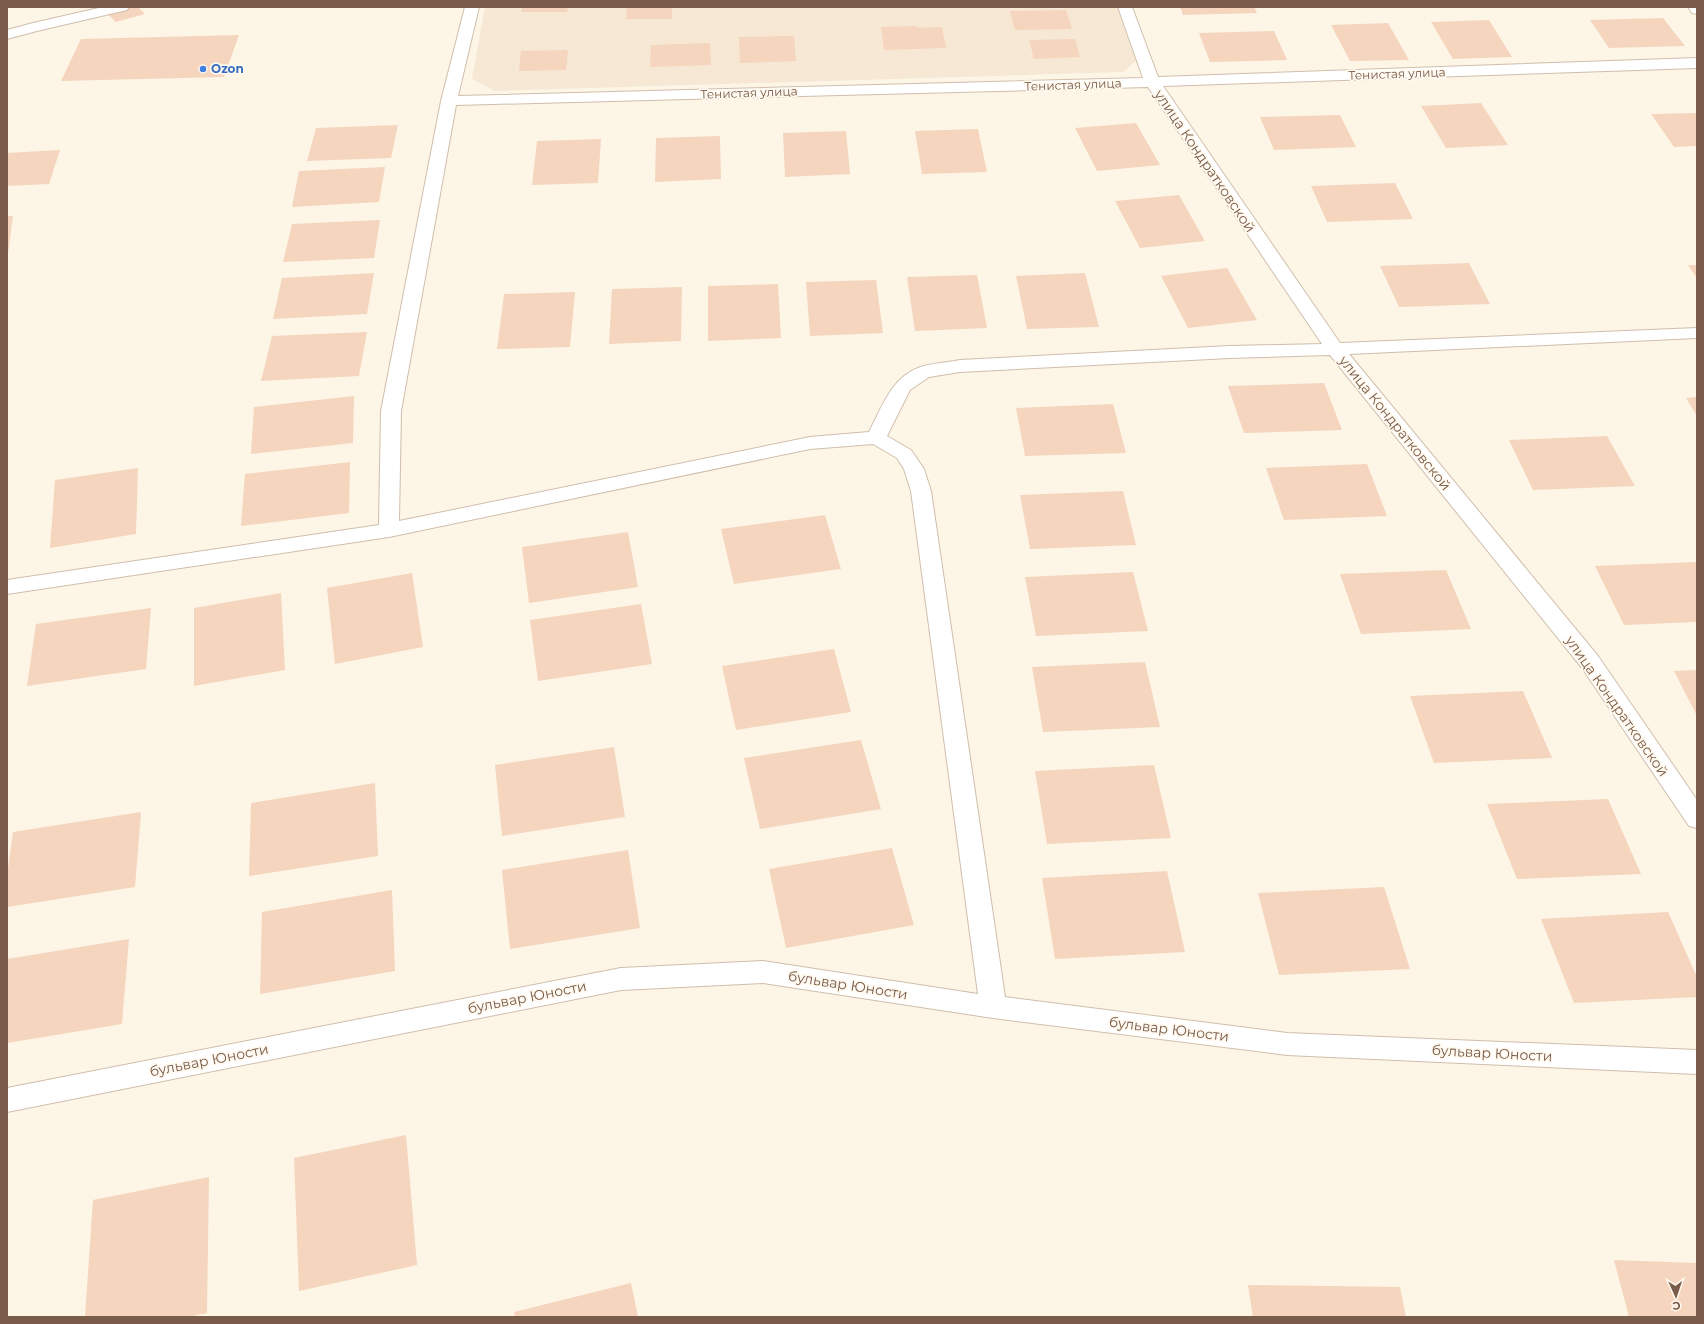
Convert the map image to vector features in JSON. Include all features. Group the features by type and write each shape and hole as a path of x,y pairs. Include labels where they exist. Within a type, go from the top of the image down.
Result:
{"street":[{"path":"7,35 33,27 122,7"},
{"path":"389,530 391,411 449,102 472,7"},
{"name":"улица Кондратковской","path":"1125,7 1152,82 1335,349 1590,662 1697,819"},
{"name":"Тенистая улица","path":"449,102 1152,82 1697,63"},
{"path":"876,438 902,387 923,372 960,366 1230,352 1335,349 1697,333"},
{"path":"7,587 389,530 810,443 876,438 904,454 914,469 921,491 993,1007"},
{"name":"бульвар Юности","path":"7,1100 621,978 763,972 993,1007 1287,1044 1697,1062"}],"shaded area":[{"path":"485,7 1117,7 1136,61 1123,72 495,91 472,79"}],"building":[{"path":"100,7 138,7 145,14 116,22"},
{"path":"522,7 568,7 567,12 521,12"},
{"path":"627,7 672,7 672,19 626,19"},
{"path":"1180,7 1254,7 1257,13 1183,15"},
{"path":"1066,10 1072,29 1015,30 1010,11"},
{"path":"1663,18 1685,46 1609,48 1590,20"},
{"path":"1489,20 1512,57 1453,59 1431,22"},
{"path":"1388,23 1409,60 1350,61 1331,25"},
{"path":"916,26 917,28 942,27 946,48 884,50 881,27"},
{"path":"1274,31 1287,60 1210,62 1199,33"},
{"path":"239,35 224,77 61,81 81,39"},
{"path":"794,36 796,61 740,63 739,37"},
{"path":"1075,39 1080,57 1034,59 1029,40"},
{"path":"710,43 711,65 650,67 651,45"},
{"path":"568,50 566,70 519,71 521,51"},
{"path":"1481,103 1508,145 1446,148 1421,106"},
{"path":"1697,113 1697,146 1674,147 1651,114"},
{"path":"1340,115 1356,147 1274,150 1260,117"},
{"path":"1136,123 1160,165 1097,171 1075,128"},
{"path":"398,125 391,158 307,161 316,128"},
{"path":"978,129 987,172 922,174 915,131"},
{"path":"846,131 850,174 785,177 783,133"},
{"path":"720,136 721,179 655,182 656,138"},
{"path":"601,139 598,183 532,185 537,141"},
{"path":"60,150 49,184 7,186 7,153"},
{"path":"385,167 379,202 292,207 299,171"},
{"path":"1395,183 1413,219 1327,222 1311,186"},
{"path":"1179,195 1205,241 1140,248 1115,201"},
{"path":"7,216 13,216 8,254 7,254"},
{"path":"380,220 374,258 283,262 292,224"},
{"path":"1469,263 1490,304 1399,307 1380,266"},
{"path":"1688,265 1697,265 1697,278"},
{"path":"1227,268 1257,320 1188,328 1161,276"},
{"path":"374,273 367,314 273,319 282,278"},
{"path":"1085,273 1099,327 1027,329 1016,276"},
{"path":"977,275 987,328 915,331 907,277"},
{"path":"876,280 883,333 810,336 806,282"},
{"path":"778,284 781,338 708,341 708,286"},
{"path":"682,287 681,341 609,344 612,289"},
{"path":"575,292 570,347 497,349 504,294"},
{"path":"367,332 359,376 261,381 272,336"},
{"path":"1324,383 1342,430 1244,433 1228,386"},
{"path":"354,396 353,443 251,454 254,407"},
{"path":"1697,397 1697,416 1686,398"},
{"path":"1113,404 1126,453 1025,456 1016,408"},
{"path":"1607,436 1635,486 1533,490 1509,440"},
{"path":"350,462 349,513 241,526 245,474"},
{"path":"1367,464 1387,516 1284,520 1266,468"},
{"path":"138,468 136,534 50,548 55,480"},
{"path":"1123,491 1136,545 1030,549 1020,495"},
{"path":"825,515 841,569 734,584 721,529"},
{"path":"628,532 638,587 529,603 522,547"},
{"path":"1697,562 1697,622 1624,625 1595,566"},
{"path":"1446,570 1471,629 1361,634 1340,574"},
{"path":"1133,572 1148,631 1036,636 1025,577"},
{"path":"412,573 423,647 335,664 327,588"},
{"path":"281,593 285,670 194,686 194,608"},
{"path":"641,604 652,664 538,681 530,620"},
{"path":"151,608 146,669 27,686 36,624"},
{"path":"834,649 851,712 736,730 722,666"},
{"path":"1145,662 1160,727 1043,732 1032,667"},
{"path":"1697,670 1697,716 1674,671"},
{"path":"1523,691 1552,758 1434,763 1410,696"},
{"path":"861,740 881,809 760,829 744,758"},
{"path":"614,747 625,817 502,836 495,765"},
{"path":"1154,765 1171,838 1047,844 1035,771"},
{"path":"375,783 378,856 249,876 251,803"},
{"path":"1608,799 1641,874 1517,879 1487,804"},
{"path":"141,812 135,887 7,907 7,875 13,832"},
{"path":"892,848 914,925 786,948 769,869"},
{"path":"628,850 640,928 510,949 502,870"},
{"path":"1167,871 1185,952 1055,959 1042,878"},
{"path":"1384,887 1410,969 1279,975 1258,893"},
{"path":"392,890 395,971 260,994 262,912"},
{"path":"1668,912 1697,977 1697,997 1574,1003 1541,919"},
{"path":"129,939 122,1024 7,1043 7,959"},
{"path":"406,1135 417,1265 299,1291 294,1158"},
{"path":"209,1177 207,1313 188,1317 85,1317 93,1200"},
{"path":"1614,1260 1697,1263 1697,1317 1629,1317"},
{"path":"631,1283 638,1317 515,1317 514,1312"},
{"path":"1248,1285 1400,1287 1406,1317 1253,1317"}],"place":[{"name":"Ozon","path":"203,69"}]}
